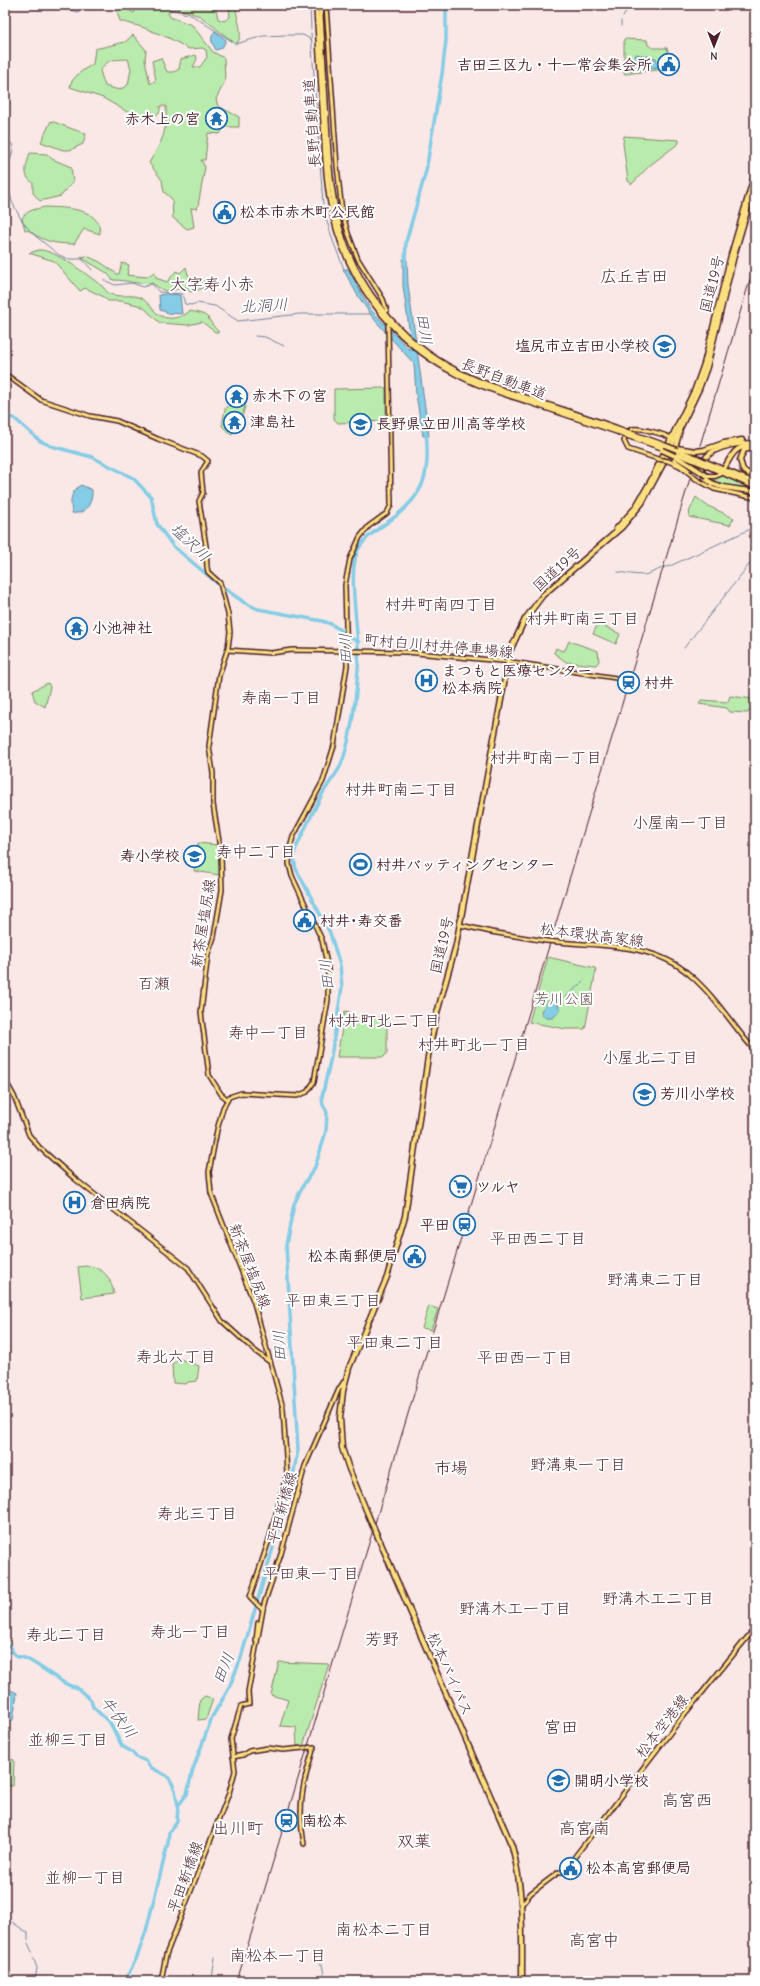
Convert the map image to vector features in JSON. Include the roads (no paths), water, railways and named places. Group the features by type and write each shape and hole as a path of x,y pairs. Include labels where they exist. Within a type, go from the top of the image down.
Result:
{"highway":[{"name":"長野自動車道","path":"316,5 327,173 334,218 343,247 359,281 379,311 405,337 446,369 481,386 631,434 663,447"},
{"name":"長野自動車道","path":"320,5 330,172 337,218 346,246 361,279 382,309 405,337"},
{"name":"国道19号","path":"345,1380 387,1278 403,1224 431,1037 460,925 508,662 520,628 543,595 604,543 642,503 695,390 704,364 731,255 755,173"},
{"name":"国道19号","path":"604,543 635,508 688,412 707,367 734,256 755,184"},
{"path":"676,452 704,450 731,441 755,443"},
{"path":"755,443 740,443 722,447 706,458 702,469 704,476 711,483 755,492"},
{"path":"725,467 736,450 744,446 755,447"},
{"path":"663,447 755,483"},
{"path":"663,447 676,452 690,465 708,476 713,477 720,474"},
{"path":"755,447 744,450 740,460 742,468 755,478"},
{"path":"706,463 755,487"},
{"name":"松本バイパス","path":"345,1380 340,1418 342,1448 349,1469 509,1839 519,1876 522,1904 522,1981"}],"main road":[{"path":"326,5 337,166 342,212 358,259 383,299 387,311"},
{"path":"227,1099 233,1095 241,1093 297,1096 307,1092 314,1082 328,1000 328,969 320,934 292,876 289,853 293,837 317,796 330,760 342,699 348,650 345,585 350,559 360,537 369,526 387,513 391,504 388,326"},
{"path":"5,374 41,400 90,416 117,421 158,439 203,456 208,461 201,472 203,493 199,501 206,546 208,572 220,584 230,622 227,650"},
{"path":"688,412 679,433 673,457 674,460 700,482 714,489 755,498"},
{"path":"673,439 639,428 630,429 626,434 625,443 632,451 668,461 689,472"},
{"path":"650,431 667,439 668,443 664,455"},
{"name":"町村白川村井停車場線","path":"227,650 271,653 292,650 365,650 406,652 508,662 616,678"},
{"name":"新茶屋塩尻線","path":"227,650 219,675 209,746 214,773 213,804 221,854 222,890 214,937 208,954 201,1012 209,1075 221,1094 227,1099 214,1141 209,1172 210,1187 254,1303 282,1402 288,1467 277,1512 252,1590 251,1598 260,1607"},
{"name":"松本環状高家線","path":"460,925 485,931 557,942 637,950 658,956 672,962 695,980 755,1051"},
{"path":"5,1080 14,1096 29,1135 36,1143 75,1180 188,1268 222,1321 255,1351 270,1362"},
{"name":"平田新橋線","path":"161,1981 166,1954 228,1798 234,1770 231,1739 241,1706 249,1704 248,1692 264,1604 281,1554 305,1466 339,1389 345,1380"},
{"path":"256,1647 260,1607 270,1585"},
{"name":"松本空港線","path":"522,1904 531,1893 559,1872 563,1872 698,1696 755,1628"},
{"path":"233,1757 244,1755 249,1751 268,1748 284,1750 314,1747 304,1778 300,1799 302,1836 304,1844"}],"water":[{"path":"215,31 226,40 222,48 216,50 212,43 213,34"},
{"path":"636,54 656,58 658,67 641,71 628,70 627,65 634,60"},
{"path":"403,259 407,260 408,285 429,436 423,436 416,395 414,364 373,318 358,296 343,269 348,269 370,309 410,350 410,335 403,286"},
{"path":"159,295 180,295 182,314 168,313 160,310"},
{"path":"81,485 92,490 90,503 85,510 72,513 72,497 77,488"},
{"path":"550,999 554,1001 561,1009 553,1018 546,1018 542,1015 541,1011"},
{"path":"5,1687 17,1693 13,1720 5,1721"}],"waterway":[{"path":"52,5 78,12 84,5"},
{"path":"138,5 145,9 153,7 168,8 193,16 236,44 263,36 303,35 312,40"},
{"path":"310,5 311,29"},
{"name":"田川","path":"405,264 406,242 426,171 442,74 446,40 446,5"},
{"path":"623,17 630,5"},
{"path":"621,21 621,26"},
{"path":"311,33 323,204"},
{"name":"北洞川","path":"5,138 12,144 13,150 6,176 12,202 22,221 33,234 59,255 69,259 82,259 92,270"},
{"path":"323,209 344,269"},
{"name":"北洞川","path":"104,280 115,285 132,283 143,287 152,284 159,292 182,294 185,304 191,305 197,303 215,306 238,321 300,314 370,314"},
{"path":"255,336 265,337 284,346"},
{"name":"塩沢川","path":"5,417 14,418 40,441 51,446 92,457 133,478 151,497 157,524 173,546 218,584 245,603 258,609 322,621 331,624 345,633"},
{"name":"田川","path":"125,1981 137,1957 146,1931 168,1843 169,1832 177,1821 178,1806 187,1794 192,1772 212,1717 228,1690 240,1661 291,1486 298,1450 286,1245 294,1204 315,1167 326,1131 327,1112 323,1105 322,1097 331,1057 342,987 340,965 330,933 296,869 294,859 295,850 323,793 340,767 350,732 358,669 358,641 353,577 354,563 357,552 369,536 408,505 422,486 427,462 426,432"},
{"path":"618,572 640,575 650,573 670,566 755,527"},
{"path":"684,648 755,557"},
{"name":"塩沢川","path":"349,637 359,642"},
{"path":"557,1006 584,980"},
{"name":"牛伏川","path":"5,1644 11,1647 12,1651 17,1657 22,1657 29,1660 64,1683 76,1687 91,1700 93,1707 110,1723 122,1746 132,1752 136,1757 146,1761 150,1767 167,1776 175,1790 178,1806"},
{"path":"7,1910 8,1919"},
{"path":"12,1922 28,1933 28,1940"},
{"path":"28,1943 32,1952"},
{"path":"33,1957 37,1968 35,1981"},
{"path":"212,1979 215,1957"},
{"path":"320,1964 322,1964 325,1981"}],"railway":[{"path":"237,1981 755,263"}],"place":[{"name":"吉田三区九・十一常会集会所","path":"668,65"},
{"name":"赤木上の宮","path":"216,119"},
{"name":"松本市赤木町公民館","path":"225,212"},
{"name":"塩尻市立吉田小学校","path":"665,346"},
{"name":"赤木下の宮","path":"237,396"},
{"name":"津島社","path":"234,422"},
{"name":"長野県立田川高等学校","path":"360,424"},
{"name":"小池神社","path":"76,628"},
{"name":"まつもと医療センター 松本病院","path":"426,680"},
{"name":"村井","path":"629,683"},
{"name":"寿小学校","path":"195,856"},
{"name":"村井バッティングセンター","path":"360,865"},
{"name":"村井･寿交番","path":"305,921"},
{"name":"芳川小学校","path":"644,1094"},
{"name":"ツルヤ","path":"461,1187"},
{"name":"倉田病院","path":"74,1203"},
{"name":"平田","path":"465,1225"},
{"name":"松本南郵便局","path":"414,1256"},
{"name":"開明小学校","path":"559,1781"},
{"name":"南松本","path":"286,1821"},
{"name":"松本高宮郵便局","path":"571,1868"}],"district":[{"name":"広丘吉田","path":"634,276"},
{"name":"大字寿小赤","path":"212,284"},
{"name":"村井町南四丁目","path":"441,604"},
{"name":"村井町南三丁目","path":"583,618"},
{"name":"寿南一丁目","path":"281,697"},
{"name":"村井町南一丁目","path":"546,757"},
{"name":"村井町南二丁目","path":"401,789"},
{"name":"小屋南一丁目","path":"680,822"},
{"name":"寿中二丁目","path":"256,851"},
{"name":"百瀬","path":"154,983"},
{"name":"村井町北二丁目","path":"384,1020"},
{"name":"寿中一丁目","path":"268,1032"},
{"name":"村井町北一丁目","path":"474,1044"},
{"name":"小屋北二丁目","path":"650,1057"},
{"name":"平田西二丁目","path":"538,1238"},
{"name":"野溝東二丁目","path":"655,1279"},
{"name":"平田東三丁目","path":"333,1300"},
{"name":"平田東二丁目","path":"395,1342"},
{"name":"寿北六丁目","path":"176,1356"},
{"name":"平田西一丁目","path":"525,1357"},
{"name":"野溝東一丁目","path":"578,1464"},
{"name":"市場","path":"451,1468"},
{"name":"寿北三丁目","path":"197,1513"},
{"name":"平田東一丁目","path":"311,1573"},
{"name":"野溝木工二丁目","path":"658,1598"},
{"name":"野溝木工一丁目","path":"515,1608"},
{"name":"寿北一丁目","path":"190,1631"},
{"name":"寿北二丁目","path":"66,1634"},
{"name":"芳野","path":"382,1639"},
{"name":"宮田","path":"561,1727"},
{"name":"並柳三丁目","path":"68,1739"},
{"name":"高宮西","path":"687,1800"},
{"name":"出川町","path":"238,1828"},
{"name":"高宮南","path":"584,1828"},
{"name":"双葉","path":"414,1841"},
{"name":"並柳一丁目","path":"85,1877"},
{"name":"南松本二丁目","path":"384,1929"},
{"name":"高宮中","path":"594,1940"},
{"name":"南松本一丁目","path":"278,1955"}],"park label":[{"name":"芳川公園","path":"564,999"}]}
